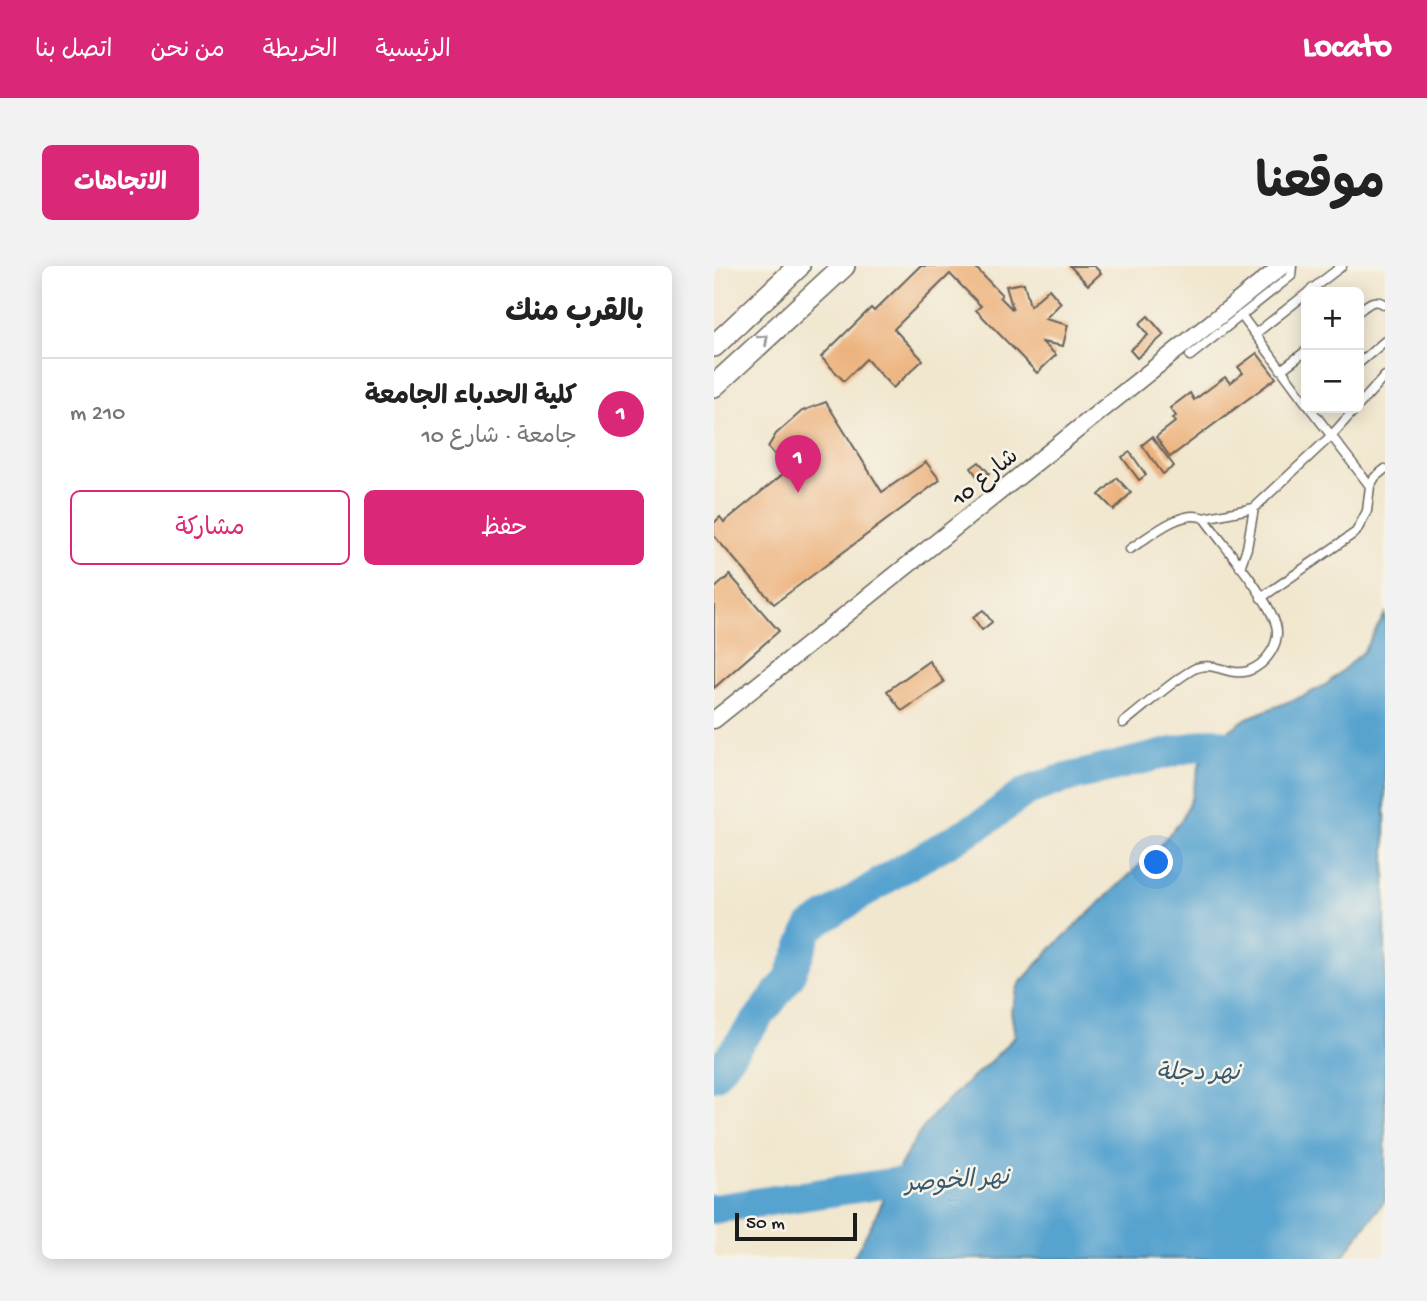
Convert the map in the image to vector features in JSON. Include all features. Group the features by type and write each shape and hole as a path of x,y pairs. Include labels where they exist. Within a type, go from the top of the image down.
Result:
{"street":[{"path":"714,346 799,266"},
{"path":"714,386 844,266"},
{"name":"شارع 10","path":"714,720 1282,266"}],"lane":[{"path":"1190,356 1291,276 1292,266"},
{"path":"1315,287 1342,266"},
{"path":"1255,334 1301,298"},
{"path":"1364,307 1372,301 1385,305"},
{"path":"1241,315 1301,396"},
{"path":"1364,359 1385,341"},
{"path":"1281,370 1301,355"},
{"path":"1364,399 1385,376"},
{"path":"1314,413 1370,486"},
{"path":"1130,549 1182,517 1193,515 1204,518 1254,508 1352,413"},
{"path":"1261,597 1356,532 1367,511 1370,486 1375,477 1385,470"},
{"path":"1240,567 1247,548 1254,508"},
{"path":"1123,723 1195,669 1211,666 1246,672 1262,662 1272,651 1277,631 1273,618 1204,518"}],"water":[{"name":"نهر دجلة","path":"1385,614 1385,1200 1341,1259 852,1259 906,1156 927,1123 1015,1036 1011,1011 1019,984 1052,948 1157,849 1182,819 1191,799 1200,763 1213,742 1247,718 1327,684 1363,652"}],"building":[{"path":"920,266 974,266 1013,310 1006,286 1024,283 1030,306 1049,289 1061,303 1045,319 1068,325 1063,346 1042,342 1056,355 1037,373 976,310 981,306 950,274 894,329 923,360 893,388 866,359 844,381 821,357 871,308 874,311"},
{"path":"1070,266 1094,266 1101,273 1088,285"},
{"path":"1148,316 1164,335 1137,358 1130,350 1148,335 1139,324"},
{"path":"1257,353 1276,378 1170,457 1156,437 1175,422 1172,418 1176,416 1170,408 1190,393 1194,400 1225,377 1230,383 1243,373 1238,367"},
{"path":"826,402 882,492 926,462 940,480 774,604 714,536 714,523 720,517 724,522 788,470 768,447 776,434 802,411"},
{"path":"1152,437 1174,466 1163,474 1142,445"},
{"path":"1130,452 1146,475 1139,480 1122,457"},
{"path":"979,462 989,473 980,480 971,468"},
{"path":"1117,478 1131,493 1114,510 1099,495"},
{"path":"730,575 779,631 714,688 714,589"},
{"path":"983,610 992,622 982,630 973,617"},
{"path":"929,661 944,682 902,711 887,691"}],"waterway":[{"path":"714,1076 789,978 810,927 897,872 986,821 1025,792 1055,781 1213,742 1252,752"},
{"name":"نهر الخوصر","path":"714,1209 891,1183 932,1182"}],"place":[{"name":"كلية الحدباء الجامعة","path":"798,493"}]}
